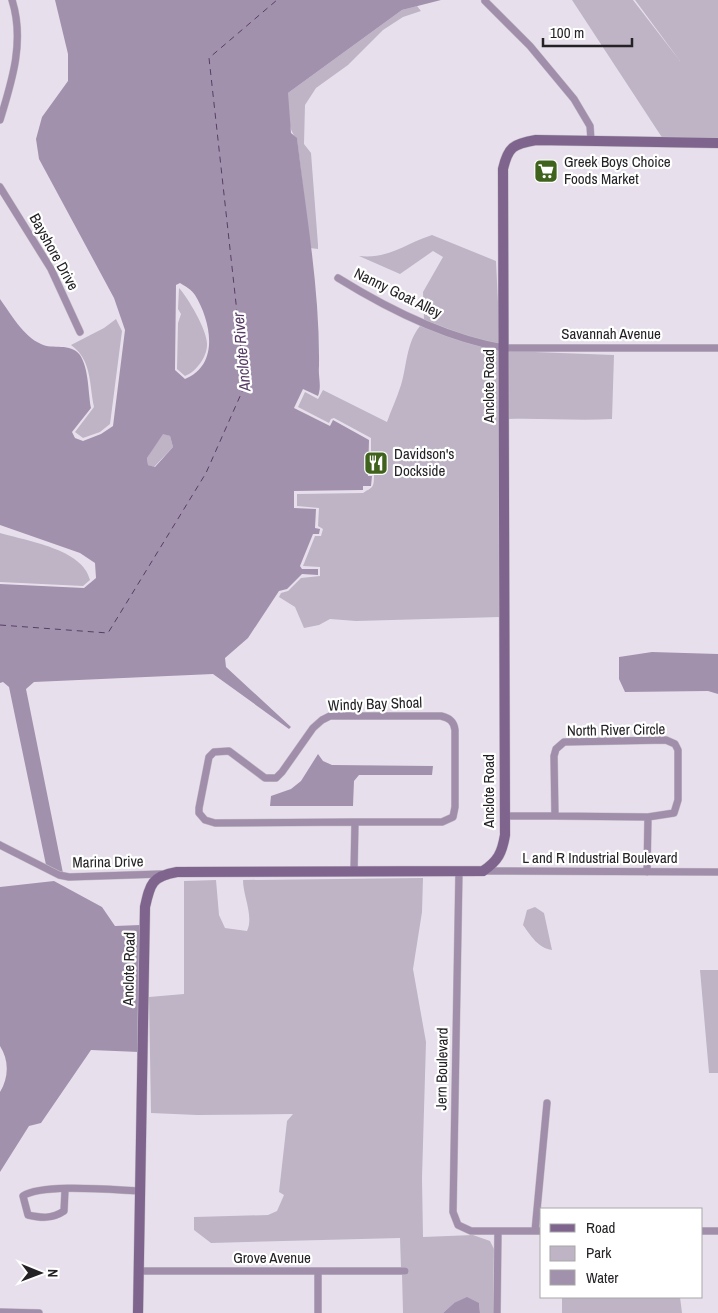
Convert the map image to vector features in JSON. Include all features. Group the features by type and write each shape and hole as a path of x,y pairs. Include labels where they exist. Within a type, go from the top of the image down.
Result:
{"street":[{"path":"0,120 17,55 17,24 12,0"},
{"path":"485,2 530,46 574,99 590,126 591,140"},
{"name":"Anclote Road","path":"483,871 498,859 503,851 505,816 503,169 506,154 512,146 523,142 591,140 718,143"},
{"name":"Bayshore Drive","path":"0,187 51,269 80,332"},
{"name":"Nanny Goat Alley","path":"338,278 424,324 483,345 504,348"},
{"name":"Savannah Avenue","path":"504,348 718,348"},
{"name":"Windy Bay Shoal","path":"330,716 441,716 454,723 455,807 453,817 442,822 355,822 215,823 205,820 199,814 199,808 209,757 214,752 229,751 269,779 276,778 282,772 316,724 330,716"},
{"name":"North River Circle","path":"505,816 648,817 670,815 677,808 678,750 675,744 666,740 571,741 559,745 554,756 555,816"},
{"path":"647,872 648,817"},
{"path":"354,871 355,822"},
{"name":"Marina Drive","path":"0,845 43,867 69,877 164,874"},
{"name":"Jern Boulevard","path":"459,871 453,1212 458,1225 471,1230 498,1231"},
{"path":"164,874 177,872 483,871"},
{"name":"L and R Industrial Boulevard","path":"483,871 718,872"},
{"name":"Anclote Road","path":"138,1313 145,907 149,887 164,874"},
{"path":"497,1313 498,1231 538,1231 547,1103"},
{"path":"65,1190 64,1211 58,1215 42,1218 28,1214 25,1211 23,1196 32,1191 65,1190 141,1191"},
{"path":"703,1231 718,1230"},
{"name":"Grove Avenue","path":"139,1272 405,1271"},
{"path":"318,1272 318,1313"},
{"path":"0,1312 39,1313"}],"green space":[{"path":"572,0 633,0 680,61 635,0 718,0 718,140 663,139"},
{"path":"417,6 421,11 403,17 383,30 348,65 316,88 305,105 304,144 311,153 318,245 318,249 310,248 297,139 293,134 288,118 288,93 402,10"},
{"path":"432,235 496,261 500,344 484,342 424,320 423,292 443,257 433,251 400,274 359,256 388,253"},
{"path":"179,288 201,323 207,345 207,350 200,364 185,376 177,369 178,323 181,314 178,309"},
{"path":"116,319 122,331 110,424 100,432 83,438 75,432 94,407 86,365 78,351 71,345 104,328"},
{"path":"420,326 482,347 500,350 500,617 356,621 330,619 319,625 304,628 295,607 279,597 281,593 288,591 301,578 320,576 320,567 303,566 315,536 321,536 323,529 318,526 319,508 297,506 297,494 363,493 372,487 374,475 371,473 371,438 334,418 329,423 298,407 305,392 318,399 323,390 387,422 401,385 409,347"},
{"path":"507,351 614,355 612,419 507,419"},
{"path":"162,433 170,436 173,447 154,467 148,465 147,458"},
{"path":"0,533 38,543 66,554 85,569 90,580 83,586 0,582"},
{"path":"423,878 422,912 413,969 426,1042 422,1178 423,1237 473,1235 490,1241 494,1249 493,1313 480,1313 479,1303 454,1303 443,1313 403,1313 402,1274 408,1274 408,1268 401,1268 400,1238 211,1243 194,1230 194,1217 268,1215 277,1211 284,1195 279,1192 287,1121 293,1114 197,1115 151,1113 149,997 184,994 184,881 216,880 219,915 225,928 247,931 249,912 243,880"},
{"path":"535,907 544,913 552,950 539,944 523,925 527,910"},
{"path":"700,970 718,970 718,1073 709,1073"},
{"path":"562,1298 680,1298 682,1313 562,1313"}],"water":[{"name":"Anclote River","path":"55,0 441,0 402,10 288,93 291,133 297,138 312,252 319,338 320,385 318,396 303,389 294,408 330,426 333,420 369,440 368,476 372,476 371,486 363,486 363,490 294,491 294,508 316,509 315,528 320,529 319,534 313,534 300,566 302,569 318,569 318,575 302,574 287,589 279,591 248,638 225,658 226,667 291,727 289,729 213,674 34,682 26,689 63,873 46,865 9,687 3,682 0,683 0,584 84,588 96,578 95,563 80,553 0,525 0,299 29,336 46,346 66,347 80,355 87,374 91,408 72,432 75,438 83,441 101,434 113,426 125,330 114,298 39,159 36,139 42,117 68,81 68,54","holes":["180,283 194,293 201,306 208,329 209,342 204,364 185,379 175,370 176,285","163,434 170,436 173,447 155,467 148,465 147,458"]},
{"path":"652,652 718,654 718,694 708,691 625,692 619,679 619,657"},
{"path":"318,754 323,761 332,765 433,766 432,775 359,775 354,781 353,806 270,806 271,796 291,789 301,781"},
{"path":"54,881 102,907 115,926 140,925 139,1052 91,1050 41,1123 29,1126 0,1172 0,1092 7,1069 5,1057 0,1046 0,887"},
{"path":"467,1297 479,1303 480,1313 443,1313 454,1303"}],"ferry route":[{"path":"0,625 108,633 206,473 245,385 209,58 277,0"}],"place":[{"name":"Greek Boys Choice Foods Market","path":"546,171"},
{"name":"Davidson's Dockside","path":"376,463"}]}
